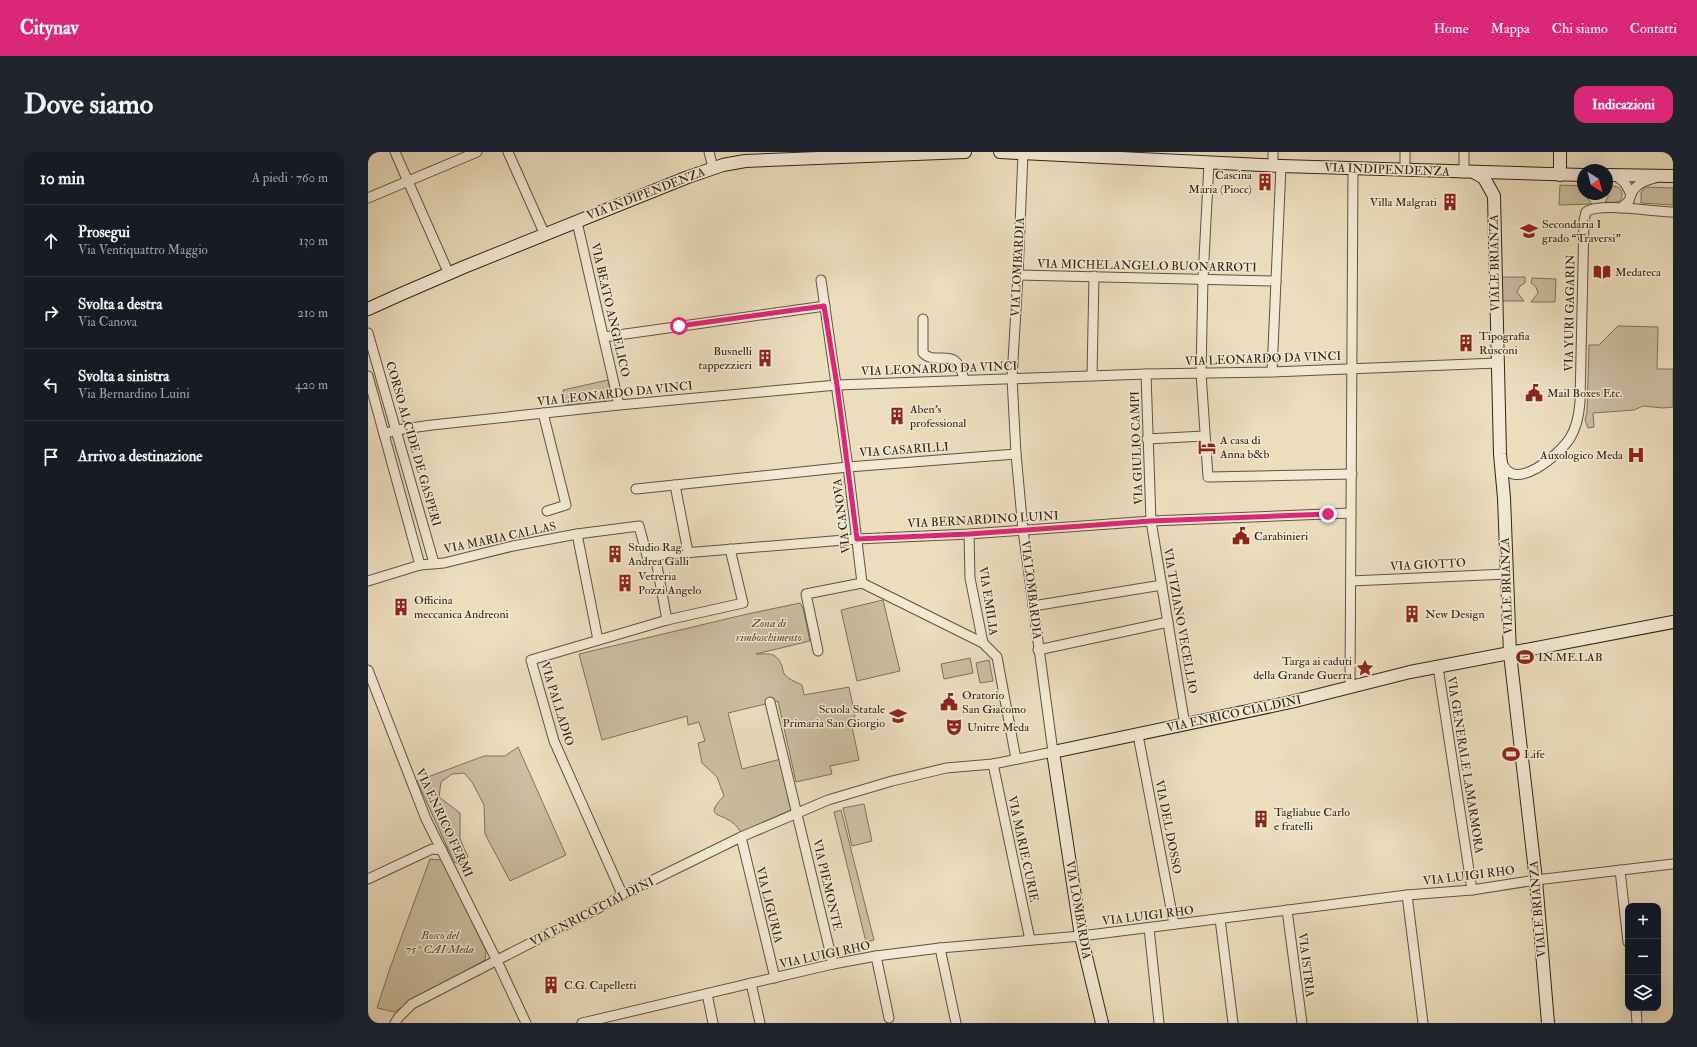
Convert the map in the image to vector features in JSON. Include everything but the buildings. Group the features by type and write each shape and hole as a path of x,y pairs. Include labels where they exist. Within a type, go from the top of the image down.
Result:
{"street":[{"path":"395,152 449,274"},
{"path":"368,198 477,152"},
{"path":"508,152 544,235"},
{"path":"709,152 713,168"},
{"name":"VIA INDIPENDENZA","path":"368,309 544,235 713,168 733,163 757,160 965,152"},
{"name":"VIA INDIPENDENZA","path":"1000,152 1177,157 1209,163 1277,166 1470,173 1577,175"},
{"path":"1272,372 1276,281 1277,166 1273,152"},
{"path":"1405,152 1405,170"},
{"path":"1464,152 1470,173"},
{"path":"1560,152 1560,175"},
{"name":"VIA LOMBARDIA","path":"1023,153 1012,378 1016,454 1023,530 1038,650 1053,752 1081,936 1102,1023"},
{"path":"1209,163 1203,278 1201,373 1204,436 1208,477 1352,474"},
{"path":"1350,687 1353,169"},
{"name":"VIALE BRIANZA","path":"1470,173 1481,175 1487,181 1494,196"},
{"name":"VIALE BRIANZA","path":"1505,173 1500,175 1496,182 1494,196 1500,454 1504,498 1510,654 1536,880 1548,1023"},
{"path":"1613,175 1673,176"},
{"path":"1613,176 1625,183 1631,194"},
{"path":"1621,208 1629,201 1636,186 1660,177 1673,176"},
{"path":"1621,208 1630,210 1673,212"},
{"name":"VIA YURI GAGARIN","path":"1504,498 1508,483 1523,473 1541,466 1558,453 1570,438 1578,419 1580,402 1584,219 1586,212 1592,209 1621,208"},
{"name":"VIA BEATO ANGELICO","path":"577,222 619,405"},
{"name":"VIA MICHELANGELO BUONARROTI","path":"1018,275 1203,278 1276,281"},
{"path":"1092,376 1094,276"},
{"name":"VIA CANOVA","path":"821,280 837,385 862,583"},
{"path":"604,337 824,306"},
{"path":"923,319 923,353 930,357 946,357 953,359 961,368 964,380"},
{"name":"CORSO ALCIDE DE GASPERI","path":"368,333 434,563"},
{"name":"VIA LEONARDO DA VINCI","path":"384,434 396,430 543,413 837,385 1012,378 1272,372 1497,363"},
{"name":"VIA GIULIO CAMPI","path":"1146,374 1151,521"},
{"name":"CORSO ALCIDE DE GASPERI","path":"368,376 420,566"},
{"path":"543,413 566,506 547,511"},
{"path":"1148,439 1204,436"},
{"name":"VIA CASARILLI","path":"636,489 848,467 1016,454"},
{"path":"1500,454 1505,468 1508,471 1517,474 1523,473"},
{"path":"675,485 688,552"},
{"name":"VIA BERNARDINO LUINI","path":"655,555 857,539 969,534 1151,521 1351,513"},
{"name":"VIA TIZIANO VECELLIO","path":"1151,521 1185,725"},
{"name":"VIA MARIA CALLAS","path":"368,581 420,566 513,546 577,534 640,526 647,556 655,555"},
{"path":"577,534 598,640 667,620 743,603 730,549"},
{"name":"VIA EMILIA","path":"969,534 970,578 982,643 997,657 1016,759"},
{"path":"655,555 667,620"},
{"name":"VIA GIOTTO","path":"1350,582 1507,574"},
{"path":"818,651 806,594 862,583 982,643"},
{"path":"1033,606 1162,585"},
{"path":"1038,650 1168,622"},
{"name":"VIA ENRICO CIALDINI","path":"397,1020 412,1004 623,896 741,837 841,795 946,768 993,764 1138,735 1291,702 1410,672 1673,622"},
{"name":"VIA PALLADIO","path":"598,640 531,660 554,741 623,896"},
{"name":"VIA GENERALE LAMARMORA","path":"1438,667 1472,890"},
{"name":"VIA ENRICO FERMI","path":"368,670 423,812 526,1023"},
{"path":"770,702 798,812"},
{"name":"VIA DEL DOSSO","path":"1138,735 1174,924"},
{"name":"VIA MARIE CURIE","path":"993,764 1030,940"},
{"name":"VIA PIEMONTE","path":"798,812 833,964"},
{"name":"VIA LIGURIA","path":"741,837 775,978"},
{"path":"368,879 432,849 442,850"},
{"name":"VIA LUIGI RHO","path":"582,1023 833,964 876,956 940,948 1081,936 1407,895 1472,890 1536,880 1673,864"},
{"path":"1620,870 1628,939"},
{"path":"1407,895 1423,1023"},
{"name":"VIA ISTRIA","path":"1287,910 1302,1023"},
{"path":"1220,919 1233,1023"},
{"path":"1149,928 1159,1023"},
{"path":"940,948 956,1023"},
{"path":"876,956 889,1018"},
{"path":"751,983 760,1023"},
{"path":"707,994 713,1023"},
{"path":"1636,1011 1637,1023"},
{"path":"386,1023 397,1020"}],"green space":[{"path":"1560,185 1577,186 1577,200 1589,200 1592,204 1559,205"},
{"path":"1613,187 1621,189 1621,200 1616,202 1605,202 1606,200 1613,200"},
{"path":"1645,187 1673,188 1673,205 1641,203 1641,193"},
{"path":"1501,277 1525,277 1525,283 1520,286 1517,292 1524,301 1501,301"},
{"path":"1532,278 1556,279 1555,302 1531,302 1538,293 1536,287 1531,283"},
{"path":"1618,326 1658,327 1657,369 1673,369 1673,407 1663,408 1643,406 1634,410 1593,413 1594,427 1588,428 1585,420 1587,412 1589,345 1599,345"},
{"path":"608,380 611,393 604,402 565,405 563,390"},
{"path":"883,600 900,671 857,681 841,610"},
{"name":"Zona di rimboschimento","path":"800,603 803,608 810,641 756,654 769,654 778,658 785,675 791,680 802,685 804,695 849,687 855,716 851,722 859,760 830,766 832,774 796,782 778,701 728,713 742,769 781,759 793,809 741,833 734,824 716,814 714,811 715,808 724,796 717,777 702,763 698,743 705,741 699,722 688,725 687,716 602,740 579,654"},
{"path":"970,658 973,673 944,679 941,664"},
{"path":"989,660 993,681 980,683 976,663"},
{"path":"518,747 566,855 510,881 485,834 484,805 472,782 464,773 452,774 441,782 439,797 460,813 460,839 468,857 459,864 454,862 417,781 484,756 505,756"},
{"path":"864,804 872,841 852,846 843,808"},
{"path":"841,810 874,940 866,942 834,812"},
{"name":"Bosco del 75° CAI Meda","path":"430,859 442,860 486,951 485,960 394,1012 377,1008 390,968"}],"place":[{"name":"Cascina Maria (Piocc)","path":"1265,182"},
{"name":"Villa Malgrati","path":"1450,202"},
{"name":"Secondaria I grado “Traversi”","path":"1529,231"},
{"name":"Medateca","path":"1602,272"},
{"name":"Tipografia Rusconi","path":"1466,343"},
{"name":"Busnelli tappezzieri","path":"765,358"},
{"name":"Mail Boxes Etc.","path":"1534,393"},
{"name":"Aben's professional","path":"897,416"},
{"name":"A casa di Anna b&b","path":"1207,447"},
{"name":"Auxologico Meda","path":"1636,455"},
{"name":"Carabinieri","path":"1241,536"},
{"name":"Studio Rag. Andrea Galli","path":"615,554"},
{"name":"Vetreria Pozzi Angelo","path":"625,583"},
{"name":"Officina meccanica Andreoni","path":"401,607"},
{"name":"New Design","path":"1412,614"},
{"name":"IN.ME.LAB","path":"1525,657"},
{"name":"Targa ai caduti della Grande Guerra","path":"1365,668"},
{"name":"Oratorio San Giacomo","path":"949,702"},
{"name":"Scuola Statale Primaria San Giorgio","path":"898,716"},
{"name":"Unitre Meda","path":"954,727"},
{"name":"Life","path":"1511,754"},
{"name":"Tagliabue Carlo e fratelli","path":"1261,819"},
{"name":"C.G. Capelletti","path":"551,985"}],"route":[{"path":"679,326 824,306 837,385 857,539 969,534 1151,521 1328,514"}]}
